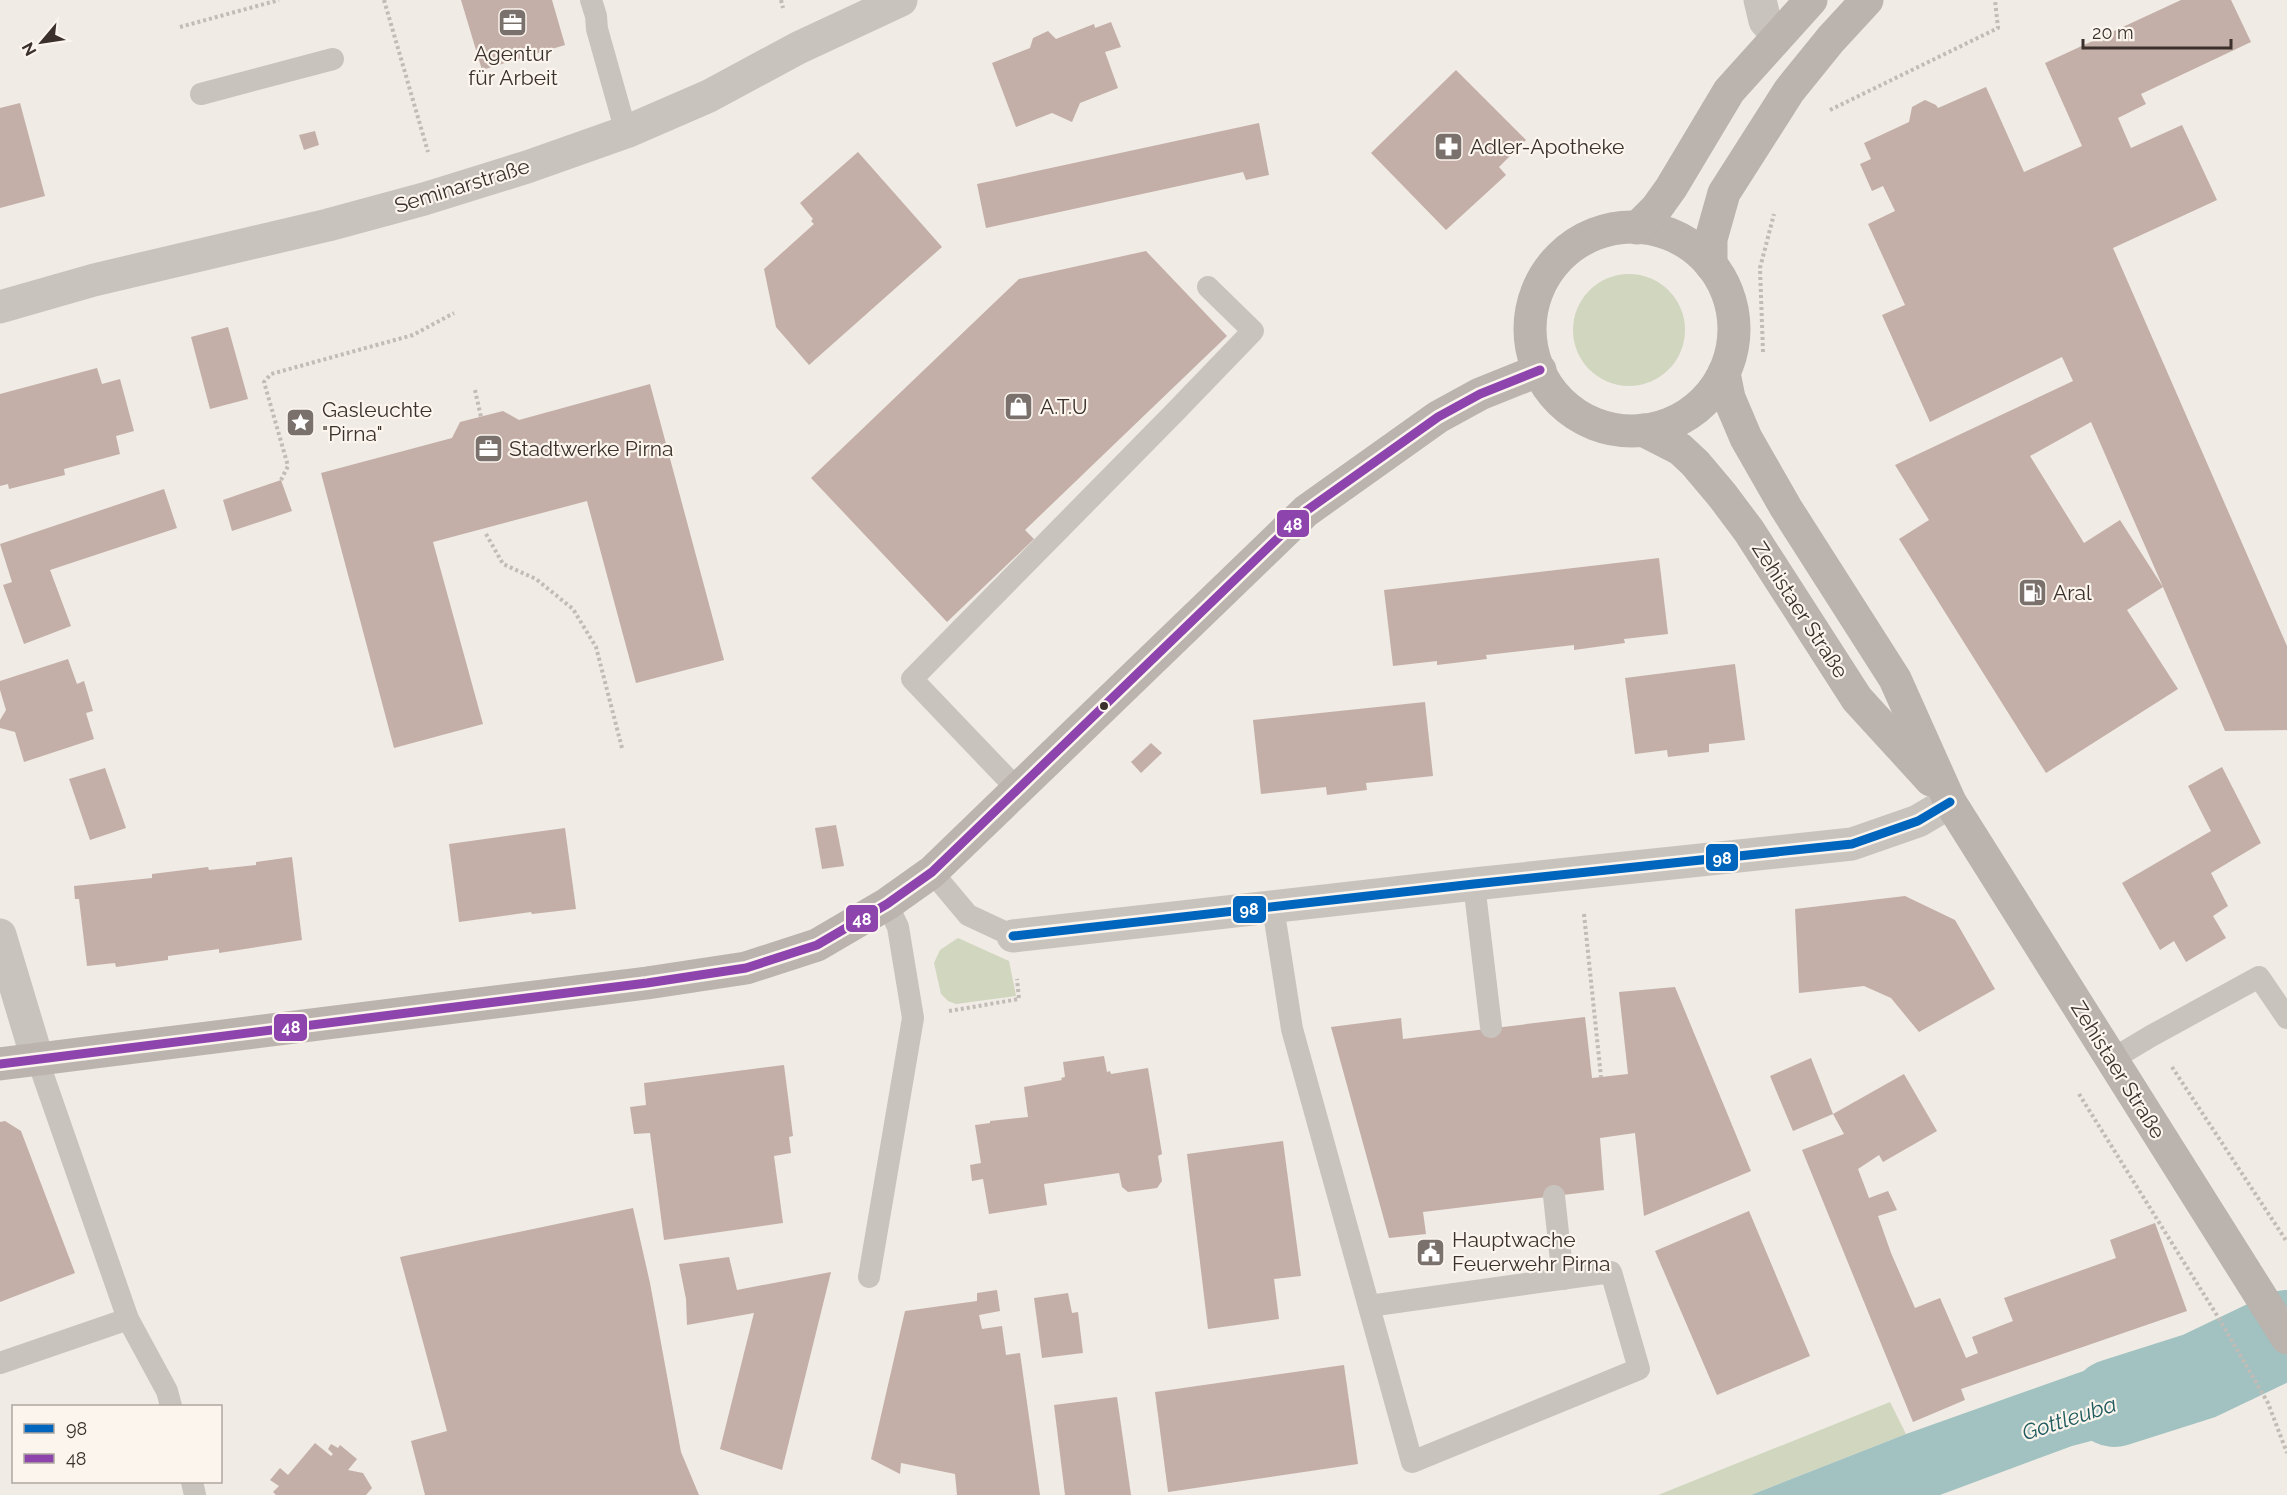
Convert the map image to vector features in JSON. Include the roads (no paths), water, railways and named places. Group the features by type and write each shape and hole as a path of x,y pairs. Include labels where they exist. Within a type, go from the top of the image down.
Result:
{"main road":[{"path":"1637,228 1656,209 1671,188 1729,91 1811,0"},
{"path":"1711,265 1711,239 1724,193 1789,91 1831,39 1867,0"},
{"path":"1616,228 1637,228 1668,234 1696,249 1711,265 1727,292 1732,312 1733,344 1724,373 1713,391 1691,412 1663,426 1642,430 1608,428 1587,420 1559,399 1539,370 1531,338 1531,321 1533,303 1547,273 1569,249 1586,239 1616,228"},
{"path":"0,1064 647,984 746,968 817,945 887,904 932,872 1306,511 1438,417 1480,394 1539,370"},
{"name":"Zehistaer Straße","path":"1724,373 1729,398 1746,438 1786,508 1895,679 1950,802 2287,1338"},
{"name":"Zehistaer Straße","path":"1642,430 1680,449 1722,495 1749,531 1857,699 1950,802"}],"street":[{"name":"Seminarstraße","path":"0,307 94,280 248,245 441,194 626,132 709,96 798,48 901,0"},
{"path":"1760,0 1765,21 1778,35"},
{"path":"1013,936 1852,844 1918,821 1950,802"},
{"path":"0,935 38,1058"}],"lane":[{"path":"591,0 626,132"},
{"path":"201,94 333,59"},
{"path":"1018,790 912,679 1253,331 1208,286"},
{"path":"932,872 968,915 1013,936"},
{"path":"1473,884 1491,1027"},
{"path":"869,1277 913,1018 898,927 887,904"},
{"path":"1273,906 1292,1029 1412,1462 1639,1369 1611,1272 1369,1306"},
{"path":"2111,1060 2259,977 2287,1018"},
{"path":"38,1058 128,1319 166,1391 170,1405"},
{"path":"1554,1196 1563,1279"},
{"path":"0,1363 128,1319"}],"water":[{"path":"2211,1328 2253,1399 2219,1412 2167,1421 2072,1446 1940,1495 1751,1495 1906,1434"}],"waterway":[{"name":"Gottleuba","path":"2114,1403 2199,1376 2287,1334"}],"place":[{"name":"Agentur für Arbeit","path":"513,23"},
{"name":"Adler-Apotheke","path":"1449,147"},
{"name":"A.T.U","path":"1019,407"},
{"name":"Gasleuchte \"Pirna\"","path":"301,422"},
{"name":"Stadtwerke Pirna","path":"488,449"},
{"name":"Aral","path":"2032,593"},
{"name":"Hauptwache Feuerwehr Pirna","path":"1431,1252"}]}
